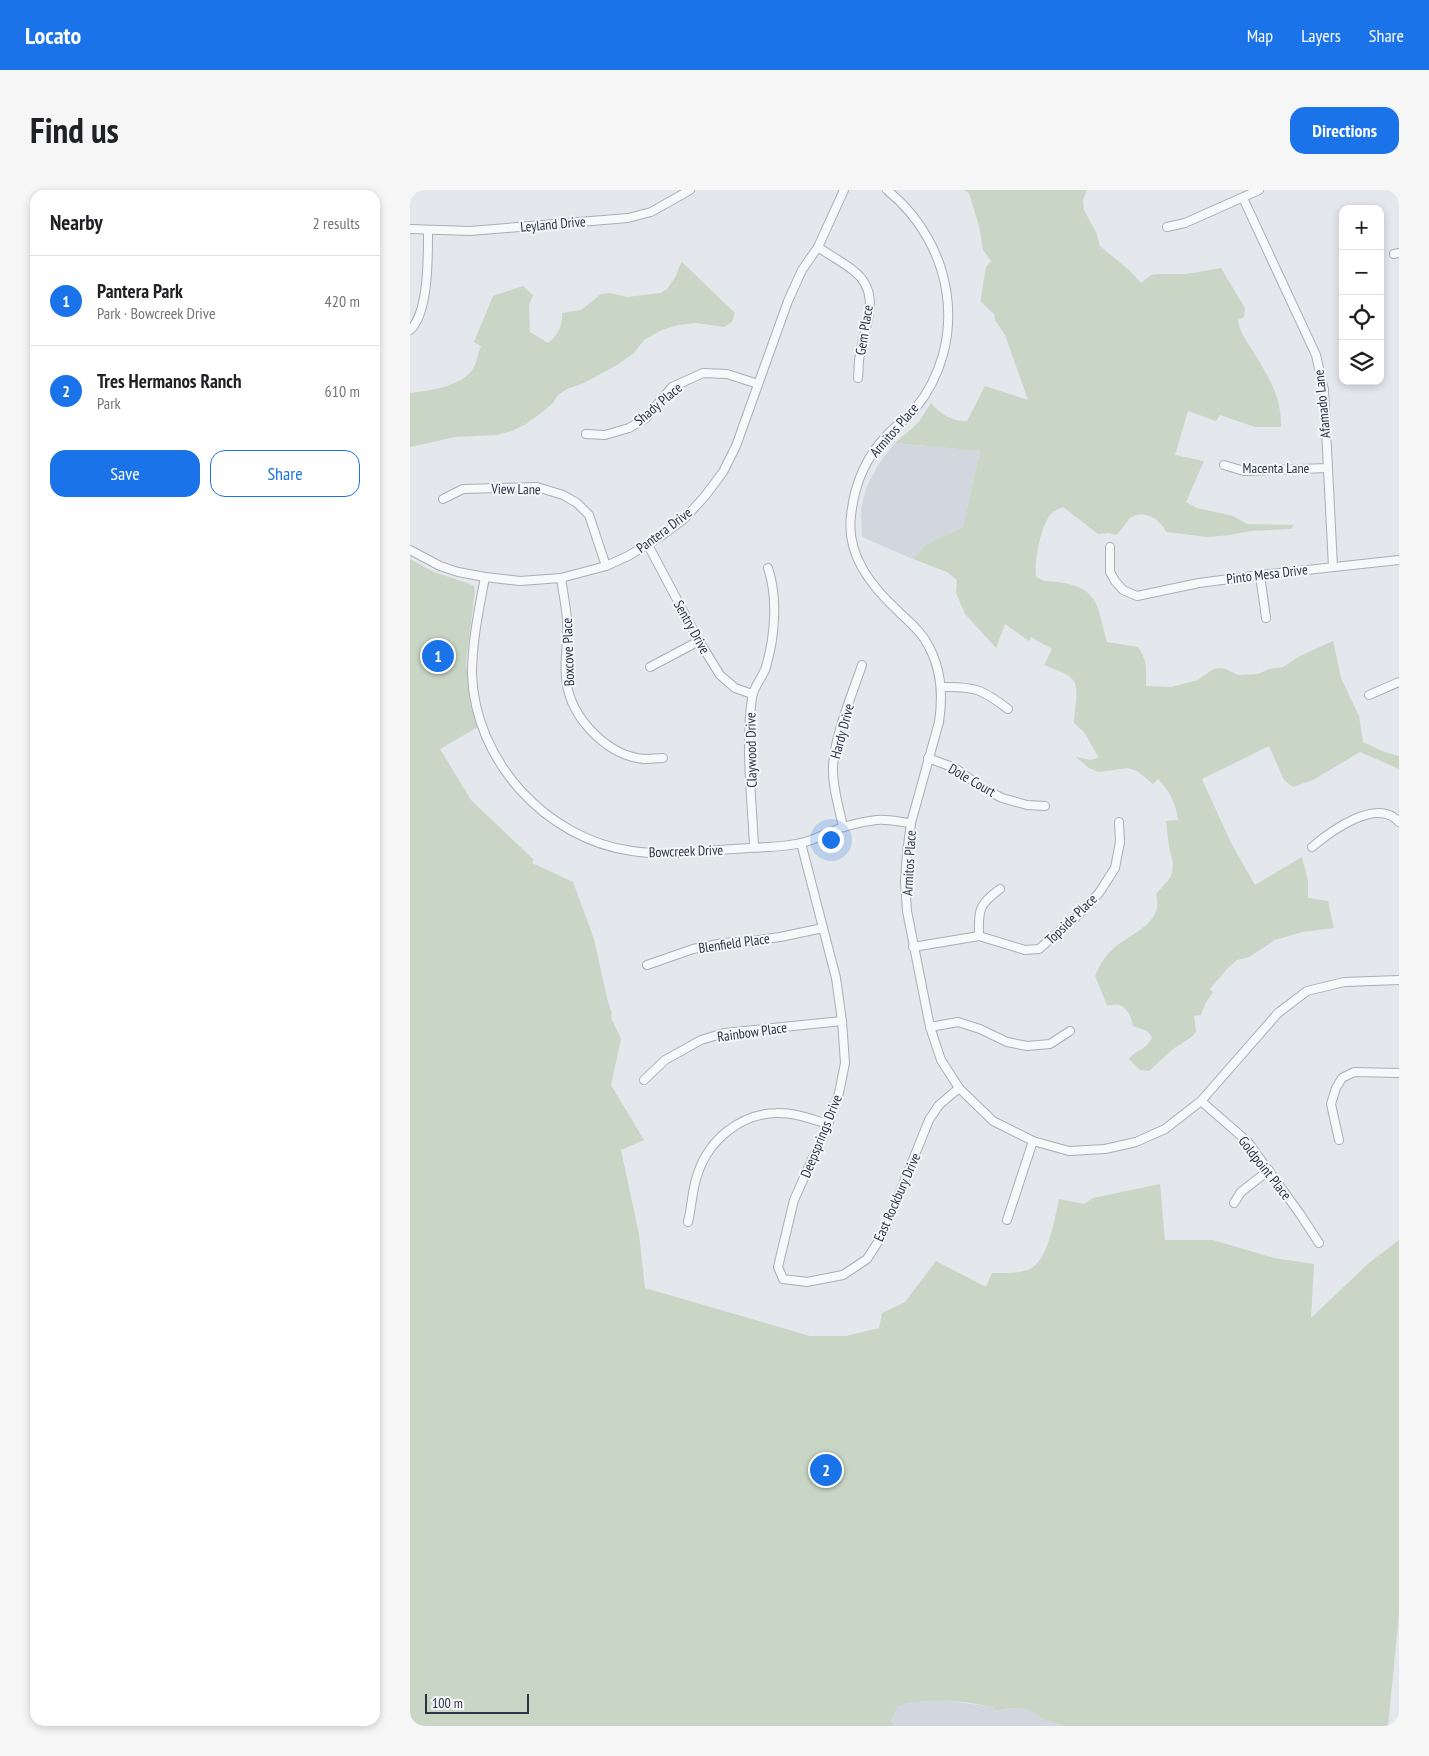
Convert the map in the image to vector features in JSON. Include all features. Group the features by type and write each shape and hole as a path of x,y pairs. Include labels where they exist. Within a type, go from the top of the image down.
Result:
{"street":[{"name":"Leyland Drive","path":"410,230 470,231 628,218 651,212 690,190"},
{"name":"Pantera Drive","path":"410,550 440,566 458,572 520,581 561,578 606,566 628,556 685,518 723,472 736,446 788,301 802,270 818,247 844,190"},
{"name":"Armitos Place","path":"888,190 917,220 933,246 945,277 948,308 947,340 936,375 915,410 886,436 865,463 854,492 850,519 852,535 861,567 870,582 915,626 928,644 936,664 941,687 942,707 939,722 911,823 905,882 907,911 913,947 930,1027 941,1060 959,1088 993,1121 1033,1141 1069,1151 1105,1149 1136,1142 1165,1129 1201,1101 1278,1013 1307,992 1344,982 1399,980"},
{"path":"1167,227 1185,223 1259,190"},
{"name":"Afamado Lane","path":"1243,198 1316,355 1324,390 1333,567"},
{"path":"410,330 416,325 427,281 428,230"},
{"name":"Gem Place","path":"818,247 855,272 867,287 870,302 868,323 860,354 858,378"},
{"name":"Shady Place","path":"586,434 605,435 629,428 646,418 672,387 703,373 728,374 758,384"},
{"name":"Macenta Lane","path":"1224,465 1244,471 1328,468"},
{"name":"View Lane","path":"443,499 463,489 537,487 563,494 577,503 589,515 606,566"},
{"name":"Sentry Drive","path":"648,544 720,676 735,688 752,694"},
{"name":"Pinto Mesa Drive","path":"1110,547 1110,572 1123,590 1137,596 1199,583 1399,560"},
{"name":"Claywood Drive","path":"754,848 749,727 752,694 766,669 772,640 774,618 772,580 768,568"},
{"path":"1260,575 1266,618"},
{"name":"Bowcreek Drive","path":"485,577 473,648 472,676 482,726 492,749 517,787 536,806 559,824 582,836 630,851 666,853 754,848 801,843 843,827 877,820 911,823"},
{"name":"Boxcove Place","path":"561,578 567,620 565,670 568,689 576,711 590,729 605,743 642,759 663,758"},
{"path":"650,667 700,641"},
{"name":"Hardy Drive","path":"843,827 834,790 833,766 838,737 862,665"},
{"path":"1368,695 1399,682"},
{"path":"941,687 965,686 980,691 1008,709"},
{"name":"Dole Court","path":"928,758 955,768 1002,798 1028,805 1045,806"},
{"path":"1312,847 1327,835 1362,816 1380,812 1395,817 1399,822"},
{"name":"Topside Place","path":"913,947 979,936 1025,950 1039,950 1076,917 1099,893 1115,868 1120,842 1119,822"},
{"name":"Deepsprings Drive","path":"783,1279 778,1267 794,1200 828,1124 839,1093 845,1063 836,978 801,843"},
{"path":"979,936 978,914 988,898 1000,889"},
{"name":"Blenfield Place","path":"647,965 693,949 723,943 752,941 822,928"},
{"name":"Rainbow Place","path":"644,1080 665,1060 701,1040 724,1033 842,1021"},
{"path":"930,1027 958,1022 980,1029 1007,1042 1028,1046 1050,1044 1070,1031"},
{"path":"1339,1140 1331,1104 1336,1088 1342,1078 1354,1072 1399,1072"},
{"name":"East Rockbury Drive","path":"783,1279 807,1282 843,1275 867,1259 884,1234 929,1120 939,1105 959,1088"},
{"name":"Goldpoint Place","path":"1201,1101 1248,1142 1319,1243"},
{"path":"688,1222 697,1174 705,1156 716,1141 728,1130 742,1121 776,1112 793,1114 828,1124"},
{"path":"1007,1220 1033,1141"},
{"path":"1234,1203 1242,1192 1269,1170"}],"shaded area":[{"path":"895,443 980,451 963,527 925,545 913,559 862,537 861,508 867,486 878,465"},
{"path":"936,1699 993,1707 996,1711 1009,1708 1024,1709 1035,1713 1044,1720 1064,1726 897,1726 891,1722 898,1706"}],"green space":[{"path":"964,190 1087,190 1083,200 1084,210 1096,232 1100,246 1129,270 1141,283 1151,275 1187,274 1221,268 1245,308 1244,317 1238,320 1240,328 1268,376 1279,405 1281,427 1255,427 1220,415 1216,421 1188,411 1175,455 1204,461 1186,502 1197,508 1233,516 1247,524 1294,525 1291,529 1250,531 1207,537 1166,532 1156,519 1140,515 1129,519 1116,535 1109,533 1098,534 1063,507 1053,512 1045,524 1037,552 1036,576 1043,580 1071,585 1089,594 1098,609 1107,642 1138,647 1145,661 1146,686 1171,687 1198,680 1212,670 1219,668 1238,675 1258,674 1269,669 1283,667 1300,656 1333,641 1341,678 1359,716 1363,742 1382,751 1399,756 1399,769 1360,752 1313,780 1293,787 1284,780 1269,746 1202,779 1231,843 1255,885 1302,857 1308,881 1308,898 1328,901 1334,928 1302,932 1275,940 1249,957 1237,960 1210,989 1213,992 1205,1004 1201,1015 1194,1016 1196,1031 1193,1036 1173,1049 1149,1071 1140,1070 1129,1059 1147,1045 1152,1037 1147,1031 1133,1026 1129,1013 1125,1008 1118,1005 1107,1005 1095,976 1110,952 1151,921 1155,913 1157,904 1156,894 1172,873 1173,863 1166,821 1178,820 1172,798 1158,779 1153,784 1137,771 1128,768 1099,772 1089,768 1076,757 1090,760 1099,758 1084,732 1074,723 1075,683 1067,675 1044,665 1052,649 1031,637 1029,641 1005,624 996,648 965,614 956,593 957,580 947,572 913,559 925,545 963,527 980,451 895,443 918,423 931,403 938,411 947,416 967,421 985,386 1028,400 1005,335 995,320 994,314 981,302 986,267 991,261 983,250 979,226 969,193"},
{"path":"682,262 735,313 732,322 724,327 696,323 678,325 662,330 644,340 634,353 617,365 558,395 553,403 540,414 512,431 496,435 455,437 410,447 410,393 444,387 468,375 476,363 481,346 474,342 493,296 523,286 533,295 529,305 530,332 548,343 559,330 562,313 581,310 601,294 609,293 627,297 661,293 667,289 676,276"},
{"path":"410,559 434,572 470,584 474,586 475,591 466,662 471,702 478,727 440,749 471,800 534,860 532,863 573,882 594,939 612,1013 611,1018 621,1039 611,1085 644,1140 621,1150 639,1234 645,1288 810,1336 846,1336 879,1328 882,1313 905,1302 936,1261 986,1287 992,1273 1016,1272 1030,1269 1042,1257 1046,1248 1059,1199 1084,1204 1093,1198 1160,1184 1165,1240 1213,1240 1274,1258 1314,1264 1311,1318 1370,1262 1399,1240 1399,1614 1388,1726 1064,1726 1044,1720 1035,1713 1024,1709 1009,1708 995,1711 993,1707 957,1701 934,1700 898,1706 891,1722 897,1726 410,1726"}],"place":[{"name":"Pantera Park","path":"438,656"},
{"name":"Tres Hermanos Ranch","path":"826,1470"}]}
